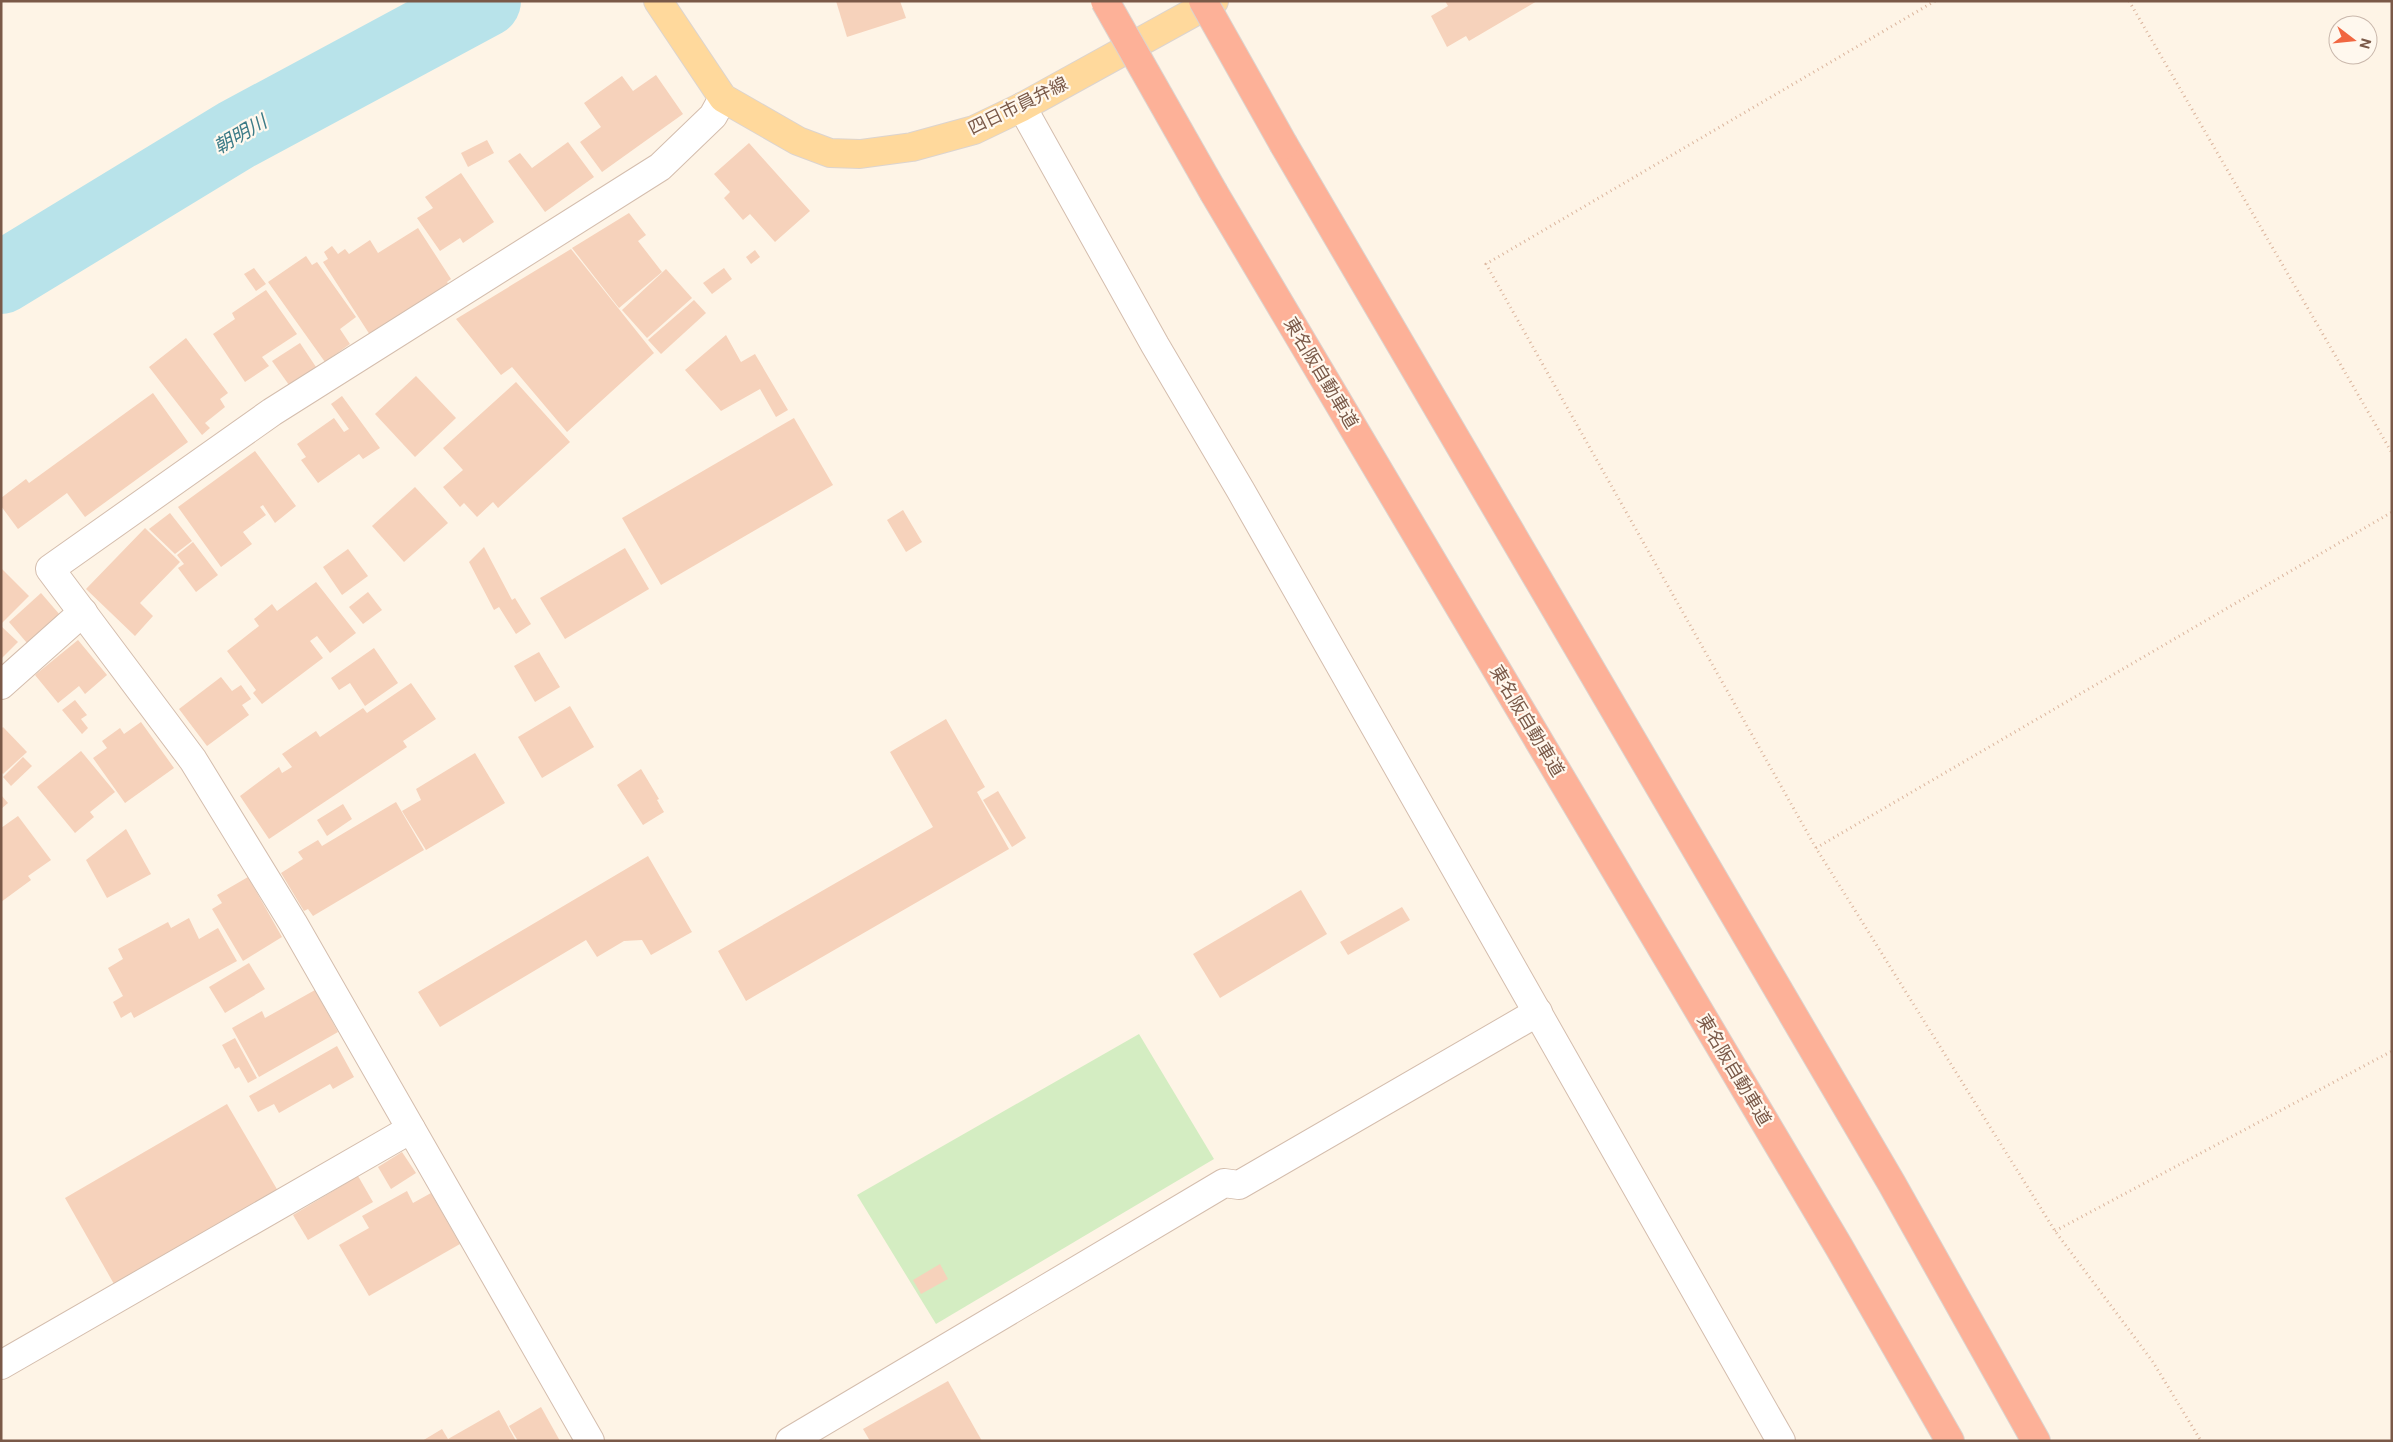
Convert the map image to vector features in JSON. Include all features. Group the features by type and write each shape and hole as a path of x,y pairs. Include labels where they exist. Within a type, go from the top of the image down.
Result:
{"highway":[{"name":"東名阪自動車道","path":"1105,1 1214,193 1834,1239 1950,1441"},
{"path":"1203,1 1284,144 1887,1175 2036,1441"}],"main road":[{"name":"四日市員弁線","path":"658,1 723,98 798,141 830,153 860,154 912,147 974,130 1022,108 1214,1"}],"street":[{"path":"590,1441 293,922 193,760 50,569 272,412 660,167 713,116 723,98"},
{"path":"1022,108 1155,345 1241,491 1781,1441"},
{"path":"1,685 83,612"},
{"path":"790,1441 1224,1183 1239,1185 1538,1012"},
{"path":"1,1365 411,1129"}],"path":[{"path":"1935,1 1486,264 1816,848 2055,1231 2153,1362 2201,1441"},
{"path":"2129,1 2392,453"},
{"path":"1816,848 2392,512"},
{"path":"2055,1231 2392,1051"}],"green space":[{"path":"1139,1034 1214,1159 936,1324 857,1195"}],"building":[{"path":"836,1 900,1 906,18 847,37"},
{"path":"1445,1 1537,1 1469,41 1466,36 1447,47 1431,16 1448,6"},
{"path":"656,75 683,114 602,172 580,142 601,127 584,103 622,76 633,91"},
{"path":"487,140 494,153 468,167 461,153"},
{"path":"568,142 594,177 545,212 508,161 520,153 532,168"},
{"path":"749,143 810,211 775,242 750,214 743,220 724,198 730,192 714,174"},
{"path":"461,173 494,222 463,243 460,238 440,251 417,218 433,208 425,197"},
{"path":"629,213 646,235 638,241 662,272 619,308 572,248"},
{"path":"418,228 451,279 447,282 449,285 370,335 323,262 328,259 324,252 332,246 338,254 345,249 349,254 370,240 378,253"},
{"path":"571,249 654,353 567,432 512,367 501,375 456,319"},
{"path":"755,250 760,257 751,264 746,257"},
{"path":"306,256 312,265 317,262 356,317 340,329 350,344 325,362 268,282"},
{"path":"254,268 266,284 256,291 244,274"},
{"path":"724,268 732,279 712,294 703,283"},
{"path":"666,269 692,298 647,338 622,310"},
{"path":"266,290 297,334 262,357 269,366 245,382 213,334 235,319 232,313"},
{"path":"694,300 706,313 661,354 648,340"},
{"path":"726,335 741,362 755,354 788,410 776,417 760,389 721,411 685,370"},
{"path":"186,338 228,393 220,399 225,407 205,423 210,428 202,435 149,367"},
{"path":"300,343 316,367 289,385 272,361"},
{"path":"416,376 456,418 415,457 375,414"},
{"path":"516,382 570,442 498,508 493,502 477,517 464,503 460,507 443,487 463,470 443,448"},
{"path":"153,393 188,442 85,517 67,493 18,529 1,506 1,498 26,479 29,483"},
{"path":"342,396 380,448 363,459 359,454 318,483 301,460 306,457 297,444 334,418 344,432 349,429 331,404"},
{"path":"794,418 833,485 661,585 622,518"},
{"path":"255,451 296,506 275,523 263,505 260,507 266,515 243,532 252,544 221,567 178,507"},
{"path":"415,487 448,523 404,562 372,526"},
{"path":"903,510 922,542 906,552 887,520"},
{"path":"170,513 192,541 175,554 149,529"},
{"path":"145,528 180,562 140,603 153,616 135,636 86,589"},
{"path":"193,542 218,575 196,592 178,568 184,564 177,555"},
{"path":"484,547 512,600 515,598 531,624 516,634 499,607 494,610 469,562"},
{"path":"625,548 649,589 565,639 540,598"},
{"path":"348,549 368,576 342,595 323,567"},
{"path":"1,568 29,596 1,624"},
{"path":"316,582 356,633 330,653 317,636 310,641 323,658 262,704 253,693 256,690 227,651 259,626 254,619 272,604 277,611"},
{"path":"368,592 382,610 363,624 349,607"},
{"path":"41,593 60,615 27,643 9,622"},
{"path":"1,626 18,642 1,659"},
{"path":"78,640 107,675 85,694 79,686 58,703 35,675"},
{"path":"374,648 398,683 365,706 350,683 339,690 331,678"},
{"path":"539,652 560,687 535,702 514,666"},
{"path":"221,677 232,691 241,685 251,699 242,705 249,715 207,746 179,709"},
{"path":"411,683 436,719 403,741 407,747 269,839 240,796 279,767 282,773 292,767 282,754 316,731 320,737 363,708 367,713"},
{"path":"75,700 87,715 81,719 88,728 82,734 62,710"},
{"path":"570,706 594,747 542,778 518,737"},
{"path":"946,719 985,787 977,792 1009,849 746,1001 718,951 933,827 890,752"},
{"path":"141,722 174,768 125,803 93,758 107,748 102,741 120,728 124,734"},
{"path":"3,727 27,752 3,774 1,772 1,729"},
{"path":"81,751 115,792 90,812 94,817 75,833 37,787"},
{"path":"475,753 505,803 426,850 402,811 421,800 416,789"},
{"path":"23,757 32,766 11,786 3,777"},
{"path":"641,769 659,799 657,800 664,812 643,825 617,785"},
{"path":"998,791 1026,838 1012,847 983,800"},
{"path":"1,795 8,803 1,809"},
{"path":"396,802 424,850 313,916 308,909 304,911 281,873 303,859 298,852 318,840 322,846"},
{"path":"343,804 352,819 327,836 317,820"},
{"path":"18,816 51,860 28,876 31,880 1,902 1,828"},
{"path":"126,829 151,874 107,898 86,860"},
{"path":"648,856 692,932 651,955 642,940 624,941 597,957 586,940 440,1027 418,992"},
{"path":"248,877 282,937 243,961 212,909 222,903 217,895"},
{"path":"1301,890 1327,934 1220,998 1193,954"},
{"path":"1402,907 1410,920 1348,955 1340,942"},
{"path":"189,918 199,939 218,928 237,961 134,1018 131,1012 121,1018 113,1002 123,996 108,968 123,959 118,949 168,922 171,928"},
{"path":"249,963 265,989 225,1013 209,987"},
{"path":"315,990 338,1032 259,1077 232,1028 262,1011 265,1018"},
{"path":"235,1038 257,1078 248,1083 239,1067 235,1069 222,1045"},
{"path":"337,1046 354,1077 333,1089 330,1084 279,1113 274,1104 258,1112 249,1096"},
{"path":"227,1104 278,1191 114,1284 65,1198"},
{"path":"402,1152 416,1173 391,1189 378,1167"},
{"path":"358,1176 373,1202 308,1240 293,1215"},
{"path":"407,1191 413,1203 431,1193 460,1244 369,1296 339,1245 369,1228 362,1216"},
{"path":"940,1264 948,1279 921,1294 913,1280"},
{"path":"948,1381 982,1441 870,1441 863,1429"},
{"path":"541,1407 560,1441 518,1441 509,1426"},
{"path":"499,1410 516,1441 422,1441 442,1429 448,1439"}],"waterway":[{"name":"朝明川","path":"1,278 236,135 485,1"}]}
